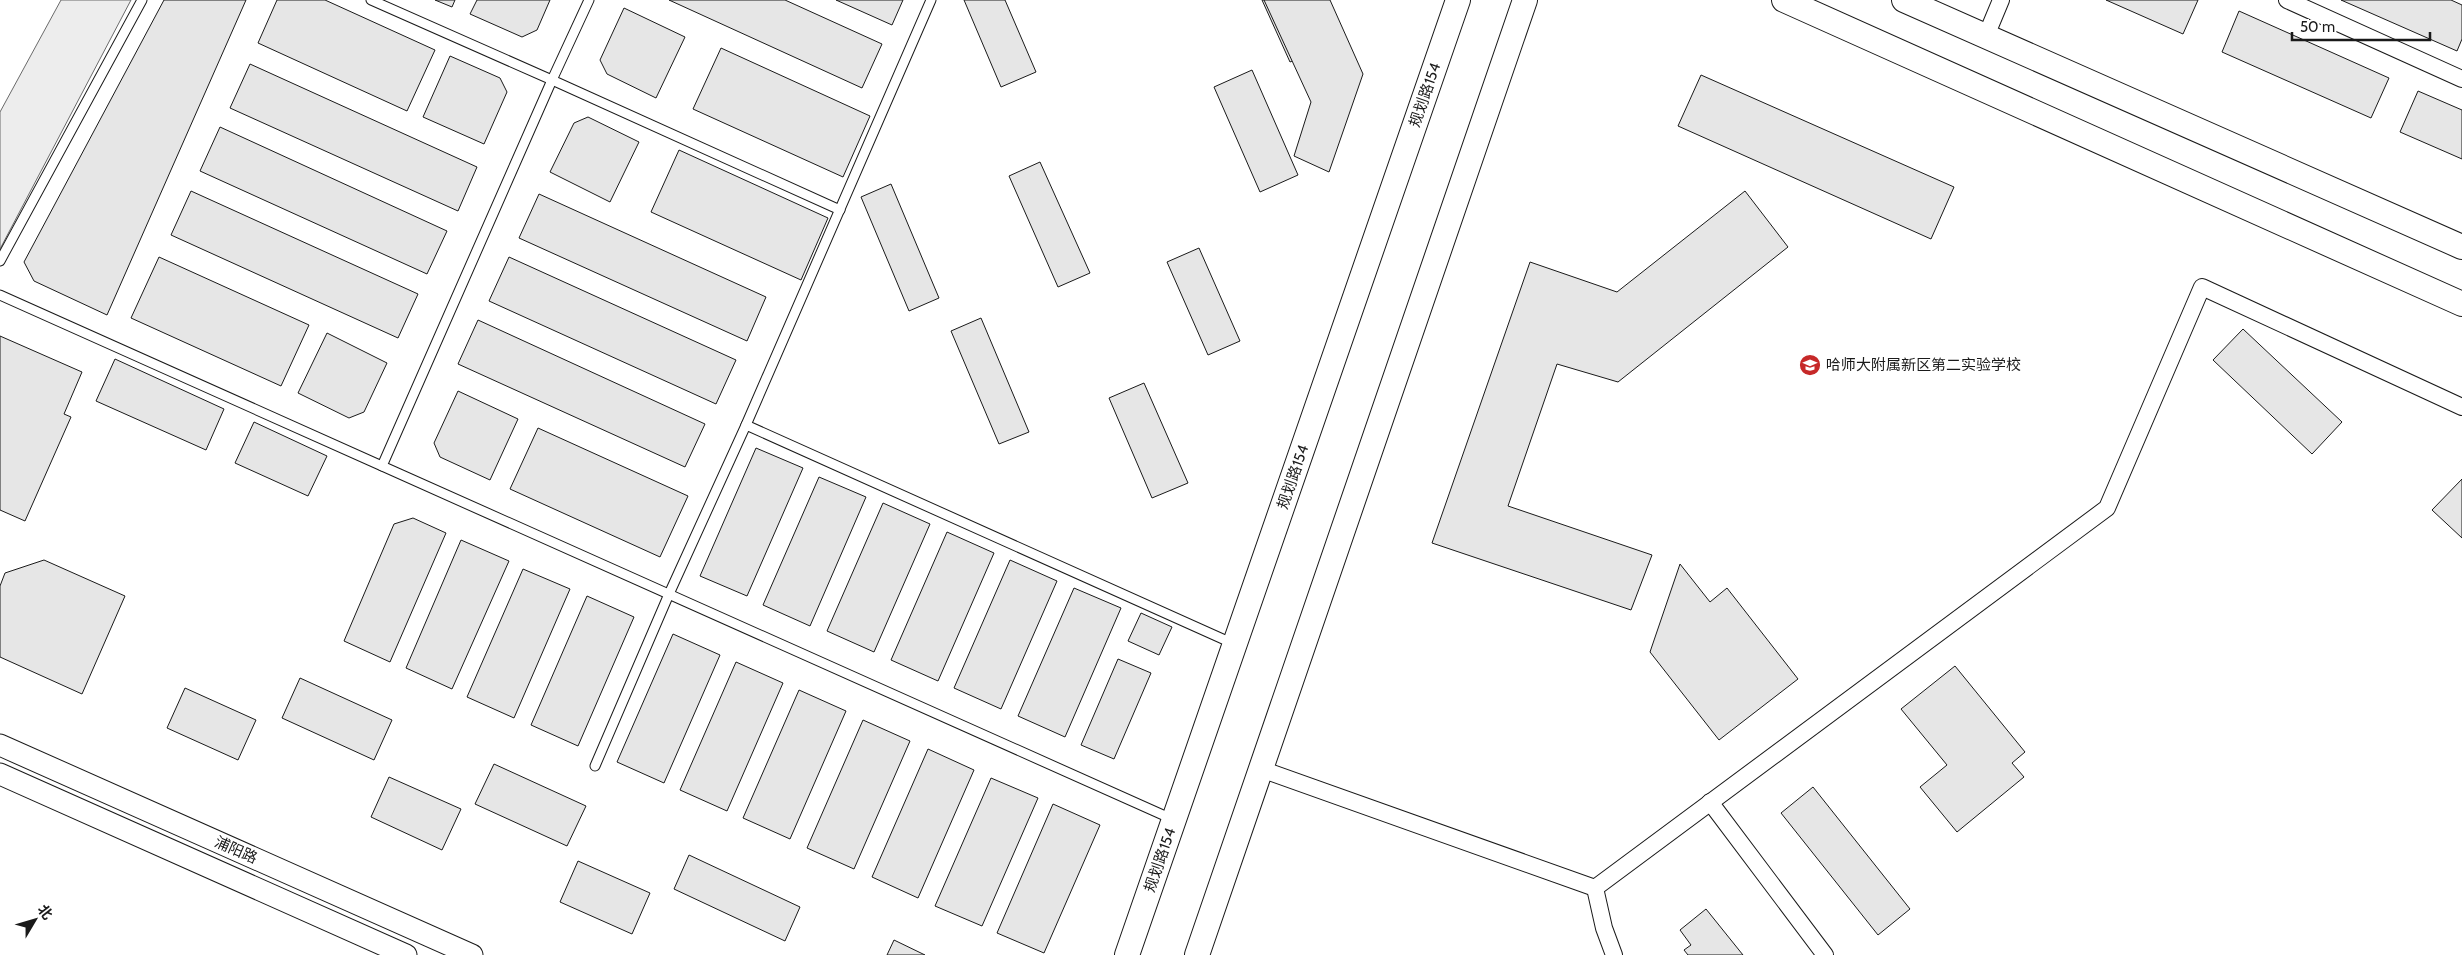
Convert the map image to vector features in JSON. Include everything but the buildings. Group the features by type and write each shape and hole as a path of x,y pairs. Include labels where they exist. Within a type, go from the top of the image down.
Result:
{"main road":[{"name":"规划路154","path":"1127,955 1458,0"},
{"path":"1197,955 1525,0"},
{"path":"1784,0 2462,304"},
{"path":"1904,0 2462,246"}],"street":[{"path":"1986,36 2001,0"},
{"path":"2287,0 2462,79"},
{"path":"1595,888 2107,508 2202,287 2462,407"},
{"name":"浦阳路","path":"0,745 472,955"},
{"path":"1261,770 1595,888"},
{"name":"浦阳路","path":"0,774 406,955"},
{"path":"1710,802 1824,955"},
{"path":"1595,888 1604,928 1614,955"}],"lane":[{"path":"0,261 142,0"},
{"path":"371,0 840,210"},
{"path":"382,466 589,0"},
{"path":"595,766 669,594 746,425 932,0"},
{"path":"0,295 1174,819"},
{"path":"746,425 1235,645"}],"shaded area":[{"path":"61,0 131,0 0,249 0,112"}],"place":[{"name":"哈师大附属新区第二实验学校","path":"1810,365"}]}
